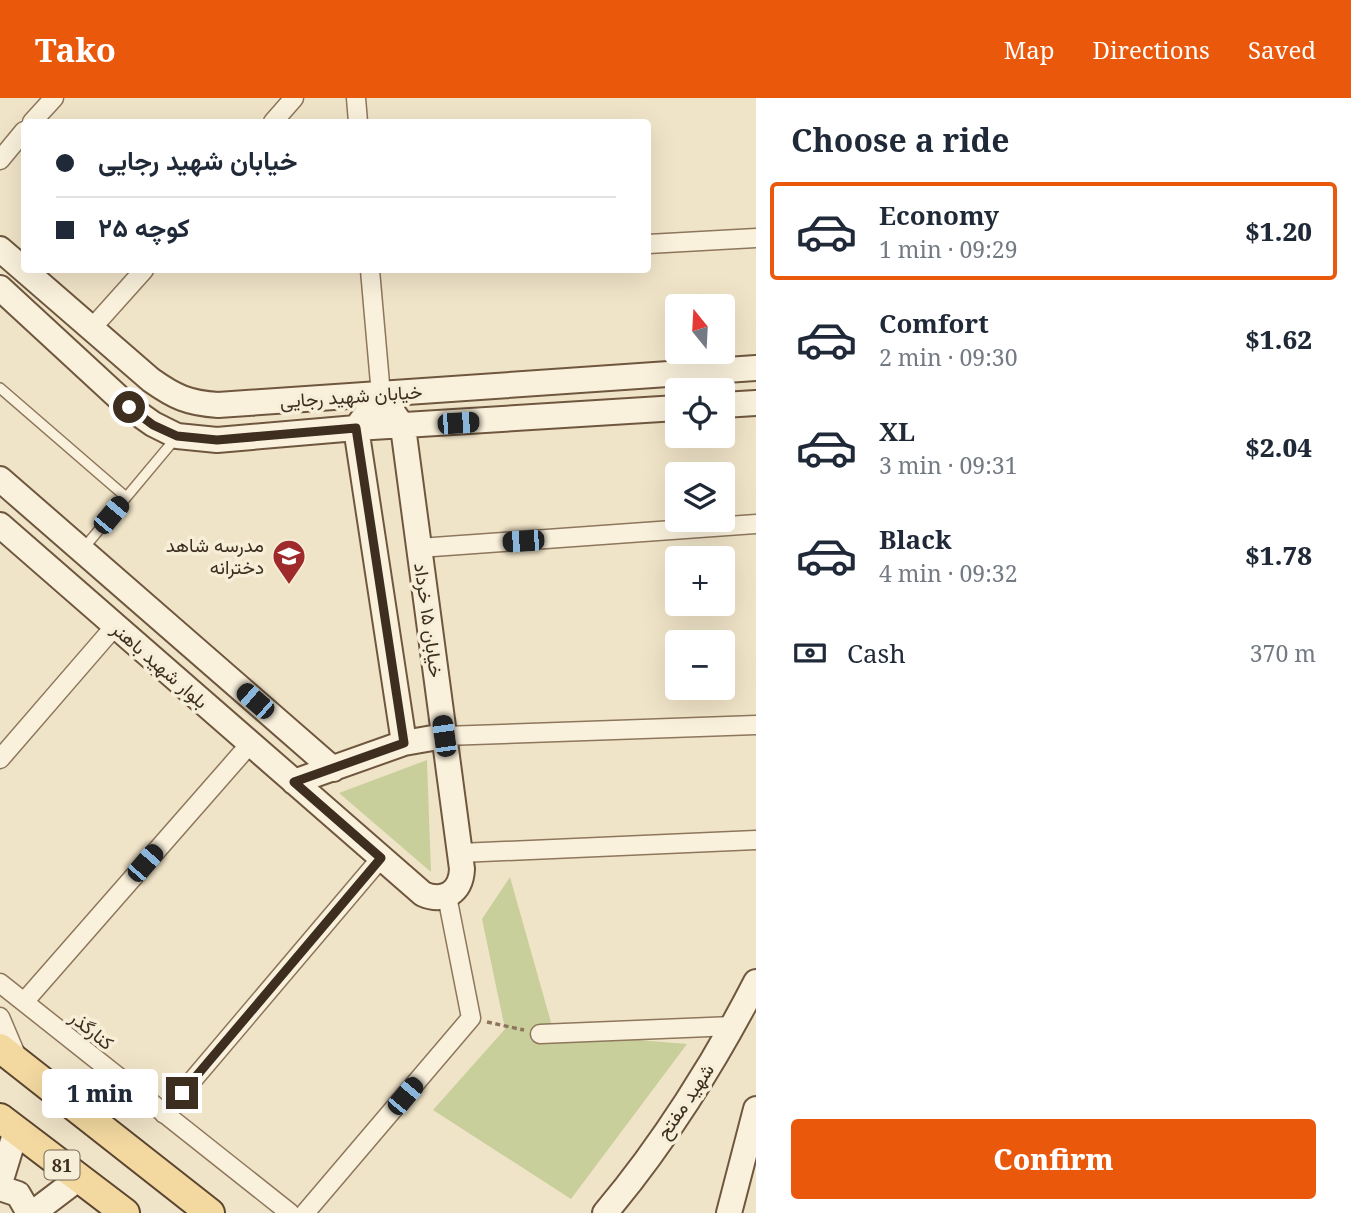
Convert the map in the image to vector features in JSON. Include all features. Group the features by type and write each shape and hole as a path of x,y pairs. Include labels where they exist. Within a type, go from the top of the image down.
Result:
{"main road":[{"path":"10,1056 210,1213"},
{"name":"81","path":"8,1124 125,1213"}],"street":[{"path":"35,119 54,98"},
{"path":"276,119 294,98"},
{"path":"356,98 358,119"},
{"path":"0,160 21,135"},
{"path":"651,244 756,238"},
{"name":"خیابان شهید رجایی","path":"0,249 21,267"},
{"name":"خیابان شهید رجایی","path":"28,273 151,380 171,394 191,403 218,405 381,395 756,368"},
{"path":"92,328 141,273"},
{"name":"خیابان ۱۵ خرداد","path":"370,273 381,395 403,427 460,853"},
{"name":"خیابان شهید رجایی","path":"0,288 129,407 153,425 177,436 217,440 356,428 665,409"},
{"path":"381,395 356,428 404,743"},
{"path":"735,404 756,403"},
{"name":"بلوار شهید باهنر","path":"0,479 333,769"},
{"path":"419,548 756,524"},
{"name":"بلوار شهید باهنر","path":"0,525 423,894 439,898 447,896"},
{"path":"0,760 115,626"},
{"path":"294,782 404,743 444,736 756,725"},
{"path":"23,1002 250,744"},
{"path":"305,1213 471,1018 447,896 459,885 462,877 460,853 756,840"},
{"path":"164,1114 381,858"},
{"name":"شهید مفتح","path":"605,1213 678,1115 733,1026 756,982"},
{"name":"کنارگذر","path":"0,983 290,1213"},
{"path":"0,1017 10,1056"},
{"path":"540,1034 733,1026"},
{"path":"729,1213 756,1109"},
{"path":"8,1124 0,1186 18,1194 31,1213 79,1178"}],"lane":[{"path":"0,388 126,497"},
{"path":"82,550 177,436"}],"path":[{"path":"471,1018 540,1034"}],"green space":[{"path":"427,760 431,872 339,793"},
{"path":"510,877 554,1033 687,1044 571,1199 433,1110 505,1029 482,919"}],"place":[{"name":"مدرسه شاهد دخترانه","path":"289,586"}],"route":[{"path":"129,407 153,425 177,436 217,440 356,428 404,743 294,782 381,858 182,1093"}]}
